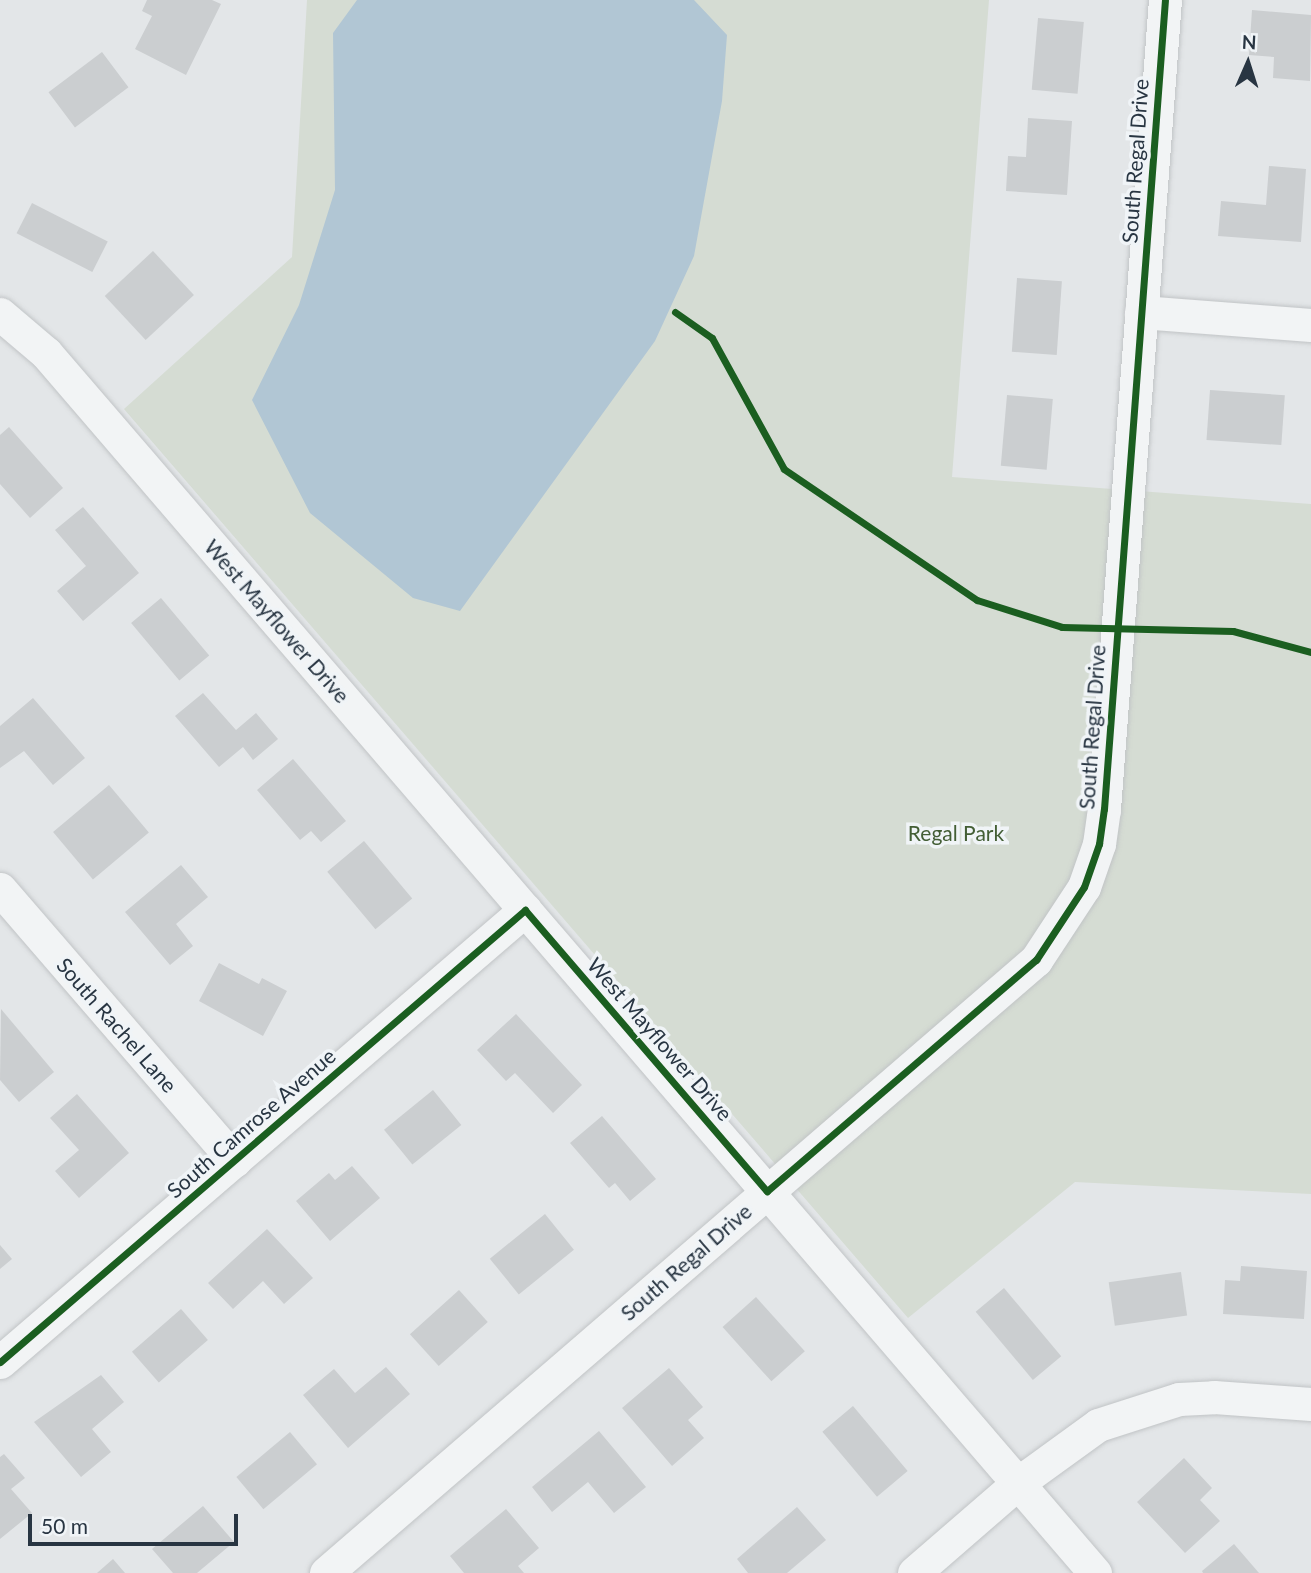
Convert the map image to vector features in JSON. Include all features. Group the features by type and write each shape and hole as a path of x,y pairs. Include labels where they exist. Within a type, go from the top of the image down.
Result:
{"street":[{"name":"South Regal Drive","path":"326,1573 1036,960 1084,887 1104,808 1165,0"},
{"path":"1141,312 1311,325"},
{"name":"West Mayflower Drive","path":"0,314 46,353 1095,1573"},
{"name":"South Rachel Lane","path":"0,888 234,1161"},
{"name":"South Camrose Avenue","path":"0,1363 526,910"},
{"path":"914,1573 1069,1442 1136,1410 1179,1399 1214,1397 1311,1404"}],"green space":[{"name":"Regal Park","path":"307,0 989,0 952,477 1311,504 1311,1194 1075,1182 908,1318 124,409 292,257"}],"water":[{"path":"357,0 694,0 727,35 722,101 694,256 655,341 460,611 413,598 310,513 252,400 299,305 335,190 333,33"}],"building":[{"path":"147,0 212,0 221,4 186,75 135,49 152,16 142,11"},
{"path":"1252,10 1311,15 1310,81 1273,78 1274,57 1249,55"},
{"path":"1038,18 1084,22 1078,94 1032,90"},
{"path":"102,52 128,87 75,127 48,92"},
{"path":"1028,118 1072,121 1067,195 1006,191 1008,156 1026,157"},
{"path":"1269,166 1306,169 1301,242 1218,236 1221,201 1266,205"},
{"path":"32,203 108,242 92,272 17,233"},
{"path":"153,251 194,295 146,340 105,296"},
{"path":"1017,278 1062,281 1057,355 1012,352"},
{"path":"1210,390 1285,395 1281,445 1207,440"},
{"path":"1007,395 1053,399 1047,470 1001,466"},
{"path":"9,427 63,488 30,518 0,484 0,435"},
{"path":"83,507 139,573 83,621 57,591 86,566 55,530"},
{"path":"161,598 209,655 179,681 131,623"},
{"path":"203,693 236,730 256,713 278,739 253,760 243,747 219,767 175,716"},
{"path":"33,698 85,758 53,785 24,751 0,768 0,726"},
{"path":"293,759 346,821 321,842 311,831 300,840 257,790"},
{"path":"109,785 149,832 93,879 53,832"},
{"path":"364,841 412,898 375,929 327,872"},
{"path":"181,865 208,897 176,924 193,946 170,965 125,912"},
{"path":"219,963 259,984 262,978 287,991 263,1036 199,1001"},
{"path":"1,1009 54,1072 19,1102 0,1080"},
{"path":"516,1014 582,1085 553,1113 515,1073 506,1081 477,1050"},
{"path":"433,1090 461,1125 412,1165 384,1130"},
{"path":"77,1094 129,1153 79,1198 55,1171 79,1150 50,1118"},
{"path":"602,1116 656,1179 630,1201 615,1183 609,1188 570,1143"},
{"path":"352,1166 380,1198 330,1241 296,1201 329,1173 335,1180"},
{"path":"545,1214 574,1250 519,1294 490,1259"},
{"path":"267,1229 313,1278 284,1304 263,1281 233,1309 208,1283"},
{"path":"0,1245 12,1259 0,1269"},
{"path":"1241,1266 1307,1271 1304,1319 1223,1314 1225,1280 1240,1281"},
{"path":"1181,1272 1187,1316 1115,1326 1109,1282"},
{"path":"1004,1288 1061,1356 1033,1380 976,1312"},
{"path":"459,1290 488,1322 439,1366 410,1334"},
{"path":"756,1297 805,1351 771,1381 723,1327"},
{"path":"181,1309 208,1340 159,1383 132,1352"},
{"path":"386,1367 410,1394 348,1448 303,1395 334,1369 355,1393"},
{"path":"669,1368 703,1407 688,1420 704,1438 672,1466 622,1408"},
{"path":"101,1375 124,1402 92,1429 111,1452 81,1477 34,1422"},
{"path":"853,1406 908,1471 877,1497 822,1432"},
{"path":"599,1431 646,1487 614,1513 588,1482 552,1512 532,1487"},
{"path":"290,1432 317,1464 263,1509 236,1477"},
{"path":"4,1454 25,1478 11,1489 32,1513 0,1539 0,1457"},
{"path":"1184,1458 1212,1488 1200,1500 1220,1521 1185,1553 1137,1502"},
{"path":"203,1506 234,1542 197,1573 173,1573 152,1549"},
{"path":"797,1507 826,1540 787,1573 748,1573 737,1559"},
{"path":"506,1509 539,1548 518,1566 524,1573 464,1573 450,1556"},
{"path":"1234,1544 1259,1573 1203,1573 1202,1571"},
{"path":"113,1559 125,1573 97,1573"}],"cycle path":[{"path":"0,1362 525,910 767,1191 1036,960 1084,887 1099,844 1104,809 1165,0"},
{"path":"675,312 712,338 784,469 977,600 1062,627 1233,631 1311,652"}]}
